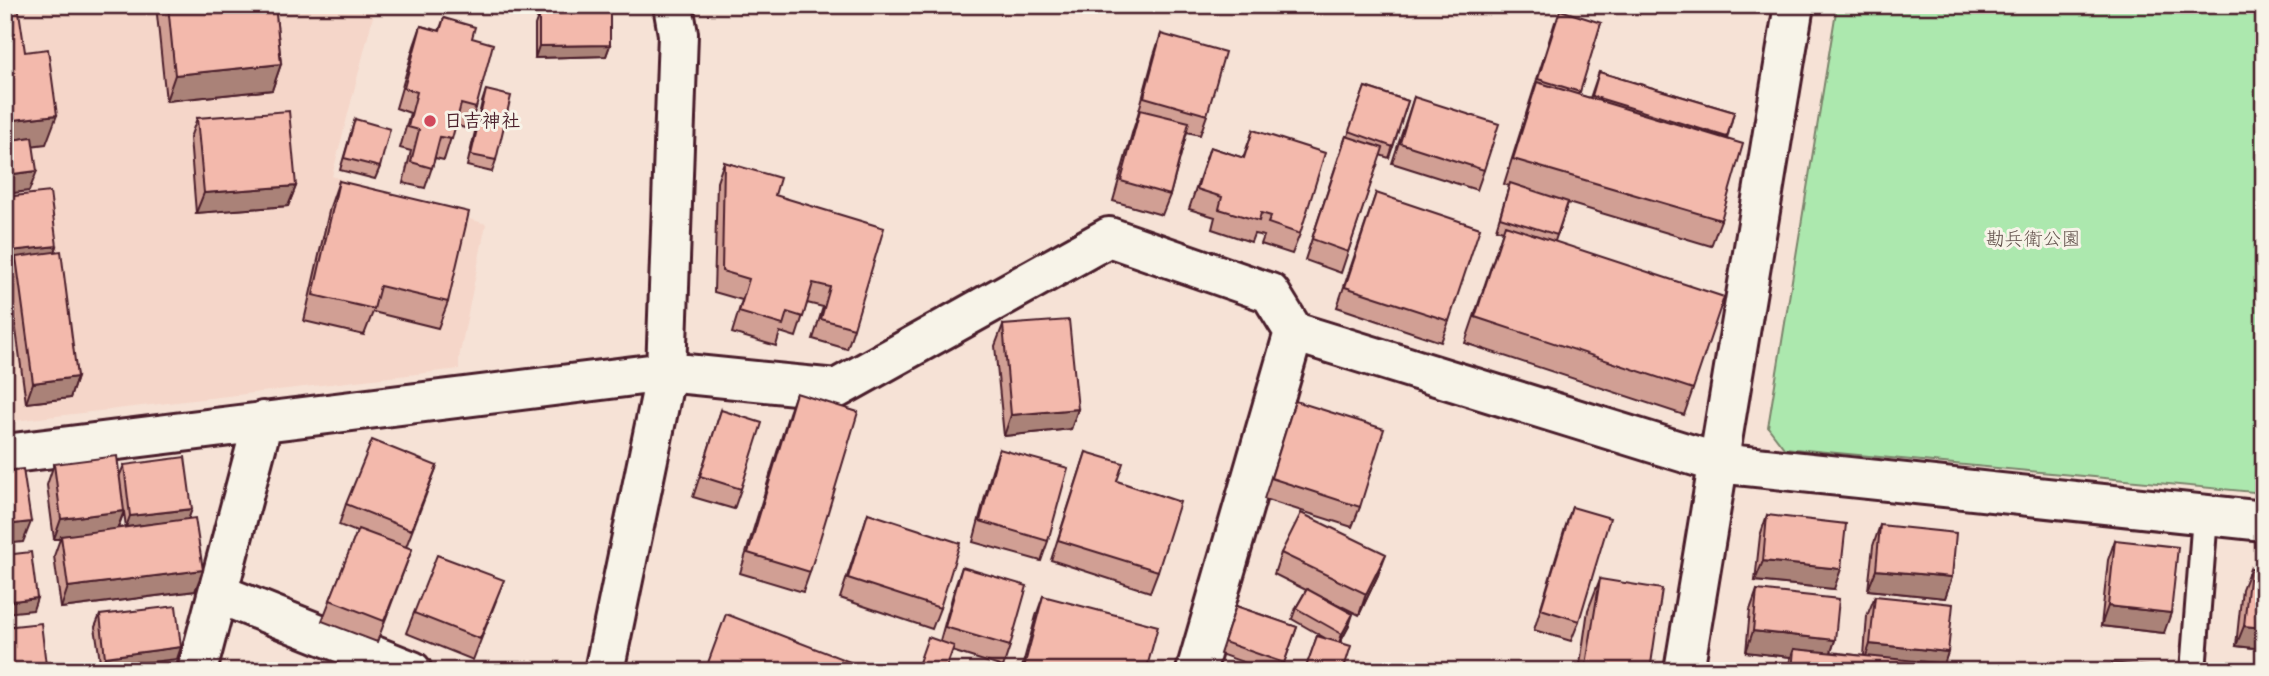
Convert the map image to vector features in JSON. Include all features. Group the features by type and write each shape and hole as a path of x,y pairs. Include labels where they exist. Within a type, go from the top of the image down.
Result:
{"street":[{"path":"604,671 666,372 678,34 673,5"},
{"path":"1685,671 1794,5"},
{"path":"5,454 666,372 836,389 1109,237 1270,293 1294,332 1718,463 2264,521"},
{"path":"1196,671 1294,332"},
{"path":"197,671 264,421"},
{"path":"219,594 412,671"}],"lane":[{"path":"2193,671 2205,516"}],"shaded area":[{"path":"5,5 376,5 332,176 486,224 459,369 5,422"}],"green space":[{"name":"勘兵衛公園","path":"1837,5 2264,5 2264,493 1784,448 1768,427"}],"building":[{"path":"5,5 18,5 25,52 48,49 57,115 5,121"},
{"path":"168,5 275,5 281,64 175,75"},
{"path":"1560,10 1601,23 1580,92 1538,79"},
{"path":"610,12 610,45 539,46 539,14"},
{"path":"444,18 475,27 472,38 493,44 476,108 461,104 452,139 440,137 432,168 411,162 419,130 408,127 417,92 404,88 421,26 440,31"},
{"path":"1161,34 1225,52 1207,115 1144,97"},
{"path":"1599,72 1734,112 1727,137 1592,96"},
{"path":"1537,82 1743,144 1721,220 1513,159"},
{"path":"1365,87 1408,101 1393,147 1349,131"},
{"path":"486,90 511,96 496,160 471,155"},
{"path":"1414,97 1499,124 1484,170 1400,143"},
{"path":"1140,110 1189,122 1170,195 1121,181"},
{"path":"289,111 296,186 204,193 197,118"},
{"path":"355,119 390,129 380,167 344,158"},
{"path":"1253,130 1325,153 1300,234 1268,223 1271,216 1261,213 1259,221 1219,209 1222,197 1197,189 1210,147 1244,158"},
{"path":"1346,136 1383,148 1348,252 1312,239"},
{"path":"32,137 37,171 5,175 5,141"},
{"path":"724,162 780,178 775,195 884,228 854,328 821,319 830,287 813,283 803,317 787,312 783,325 739,312 749,279 722,271"},
{"path":"339,181 469,212 448,302 380,286 374,309 313,295"},
{"path":"1510,183 1568,202 1557,235 1500,217"},
{"path":"50,192 57,246 10,251 5,197"},
{"path":"1376,193 1480,228 1449,321 1345,287"},
{"path":"1505,225 1724,297 1693,389 1475,317"},
{"path":"61,251 77,377 33,383 16,257"},
{"path":"1069,320 1078,409 1011,415 1003,325"},
{"path":"796,393 858,412 810,572 748,553"},
{"path":"1295,401 1384,429 1360,507 1271,478"},
{"path":"721,410 762,423 741,489 700,476"},
{"path":"372,440 437,466 411,530 346,504"},
{"path":"999,449 1068,468 1048,541 980,521"},
{"path":"1086,452 1123,463 1117,481 1180,502 1158,571 1058,540"},
{"path":"117,456 124,511 61,519 54,464"},
{"path":"185,457 192,509 130,516 124,465"},
{"path":"23,469 31,522 5,525 5,471"},
{"path":"1572,507 1610,518 1579,621 1541,609"},
{"path":"868,513 960,543 940,608 848,578"},
{"path":"1301,513 1386,554 1366,594 1281,553"},
{"path":"1767,515 1846,524 1841,569 1763,561"},
{"path":"195,518 203,570 68,587 61,536"},
{"path":"1880,525 1956,533 1952,577 1876,570"},
{"path":"358,529 412,549 384,621 330,600"},
{"path":"2115,540 2178,547 2171,613 2108,606"},
{"path":"31,552 37,598 5,602 5,555"},
{"path":"437,555 504,580 480,639 414,613"},
{"path":"962,567 1027,586 1010,646 945,627"},
{"path":"2250,569 2264,570 2264,628 2244,626"},
{"path":"1600,579 1662,589 1650,671 1585,671"},
{"path":"1307,589 1353,614 1342,634 1296,608"},
{"path":"1757,590 1839,599 1835,640 1753,631"},
{"path":"1043,596 1158,626 1146,671 1023,671"},
{"path":"1875,596 1953,604 1948,652 1870,644"},
{"path":"176,606 181,647 105,657 100,615"},
{"path":"1236,606 1297,627 1284,663 1224,642"},
{"path":"726,614 853,663 851,671 705,671"},
{"path":"41,623 46,665 5,671 5,627"},
{"path":"1317,636 1351,646 1343,671 1305,670"},
{"path":"928,637 954,646 945,671 916,671"},
{"path":"1794,649 1946,664 1946,671 1792,671"},
{"path":"2112,663 2159,668 2158,671 2112,671"},
{"path":"2243,663 2264,665 2264,671 2242,671"},
{"path":"1289,667 1304,671 1288,671"}],"place":[{"name":"日吉神社","path":"430,121"}]}
